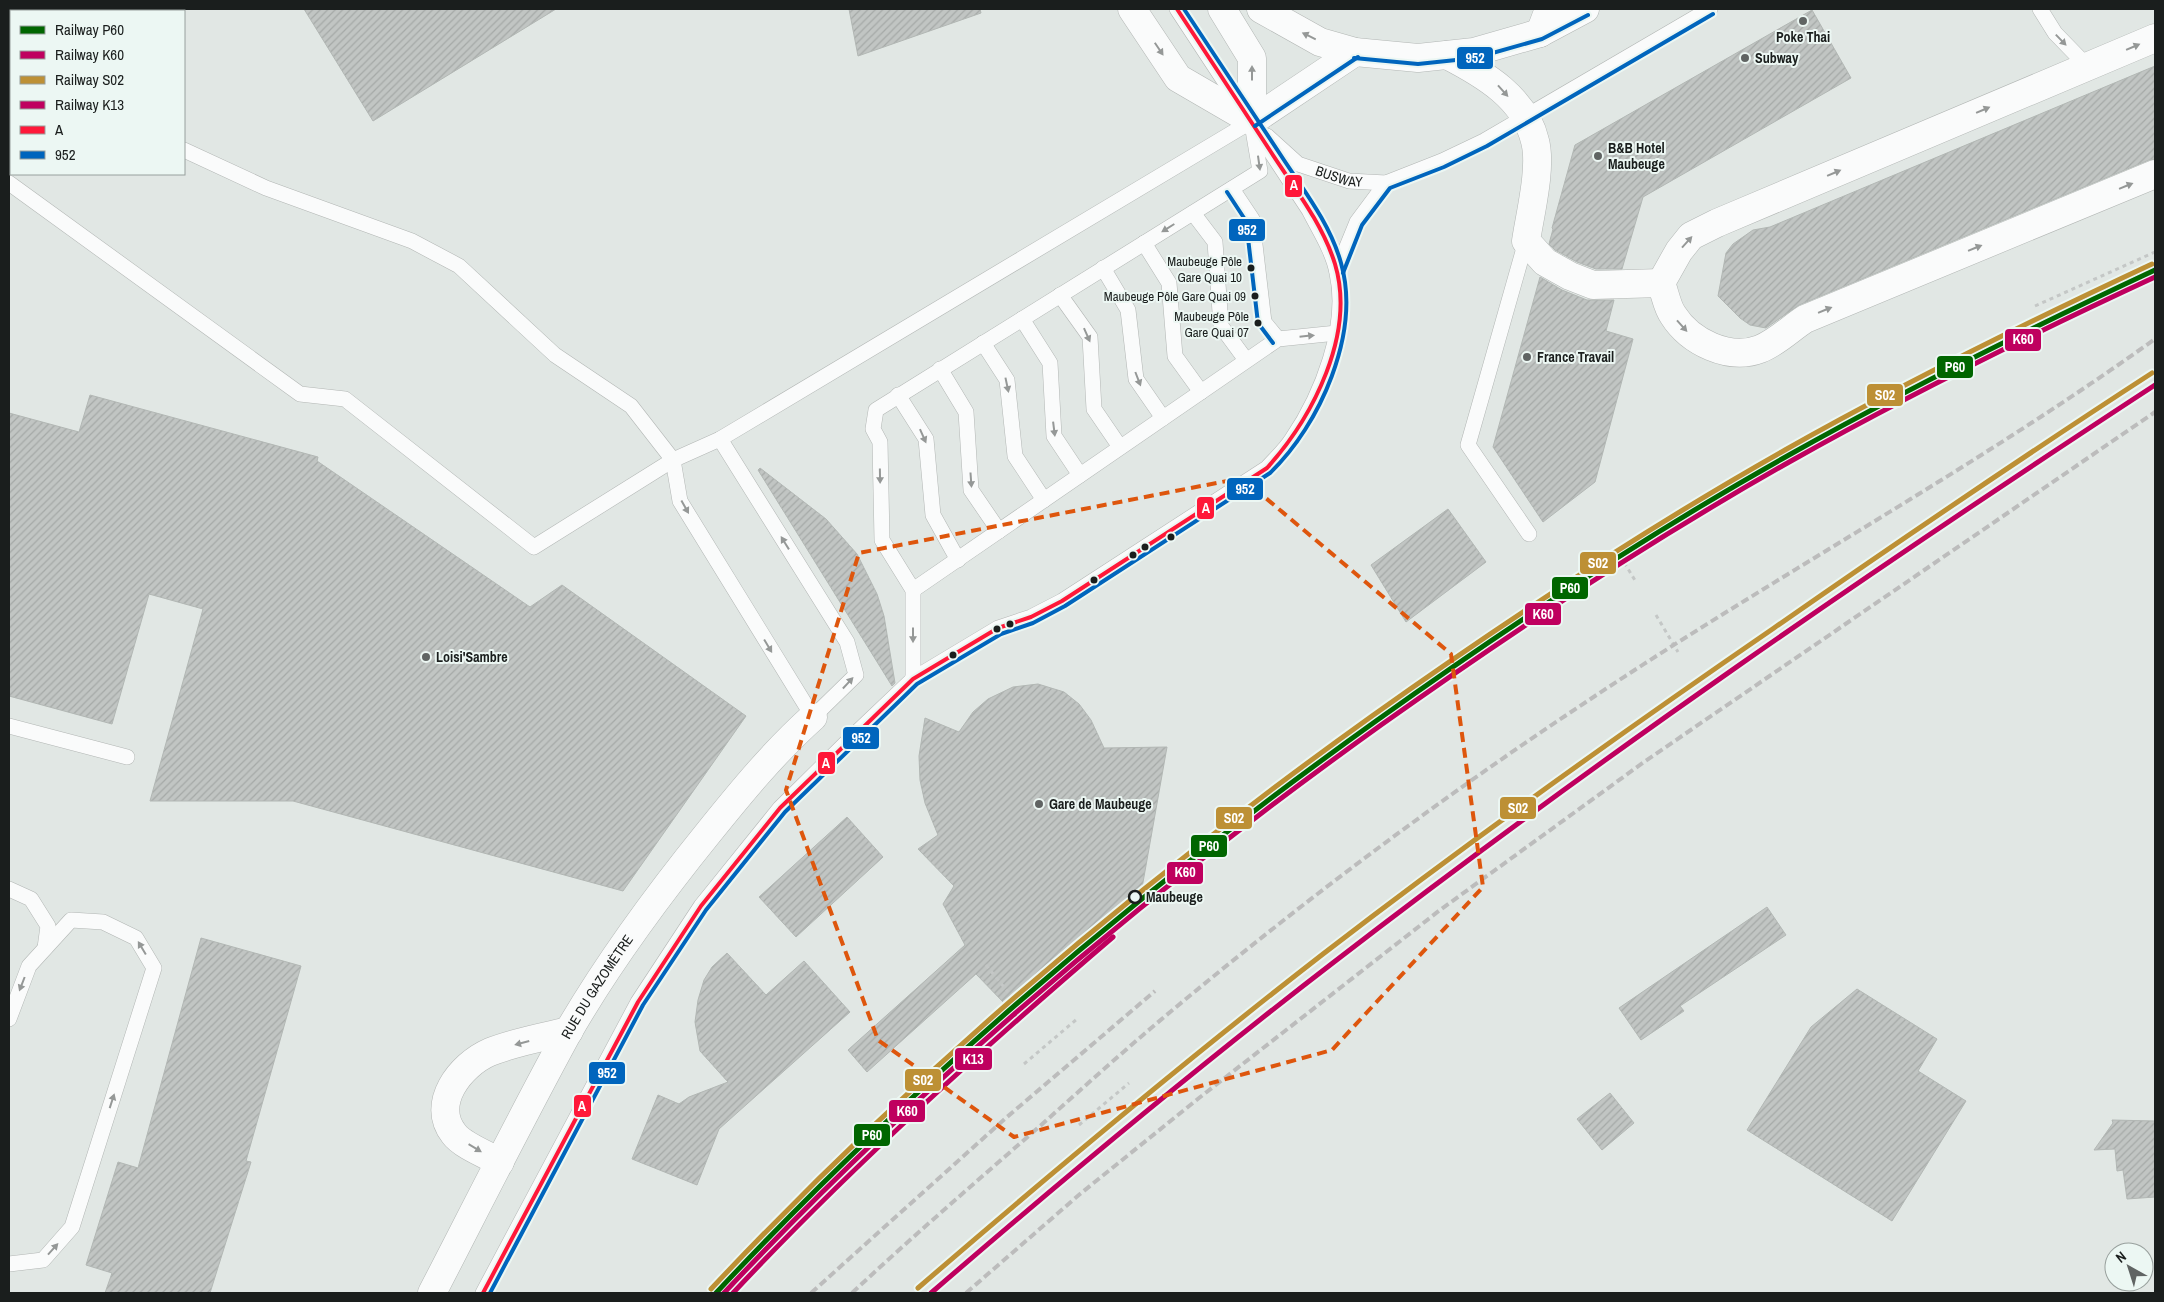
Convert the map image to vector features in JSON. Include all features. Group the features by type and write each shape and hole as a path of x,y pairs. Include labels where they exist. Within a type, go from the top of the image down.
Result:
{"street":[{"path":"1132,9 1178,78 1252,121"},
{"path":"1222,9 1252,58 1252,121"},
{"path":"1261,9 1320,42 1355,52 1418,58 1474,52 1545,21 1585,9"},
{"path":"2155,38 1716,223 1692,236 1679,251 1661,283 1672,315 1689,334 1715,348 1733,353 1760,349 1805,319 2155,174"},
{"path":"1252,121 1355,52"},
{"path":"1448,55 1480,72 1499,85 1526,117 1536,143 1536,171 1526,241 1544,262 1570,276 1593,284 1661,283"},
{"name":"RUE DU GAZOMÈTRE","path":"432,1293 569,1031 613,960 657,896 768,760 813,717"},
{"path":"500,1162 455,1136 445,1120 445,1103 455,1078 490,1052 569,1031"}],"lane":[{"name":"BUSWAY","path":"483,1293 638,1002 701,906 780,808 913,679 998,628 1031,616 1062,601 1267,468 1291,441 1312,405 1337,332 1342,298 1337,271 1326,243 1309,210 1177,9"},
{"name":"BUSWAY","path":"1252,121 1298,164 1349,181 1386,182 1442,162 1484,141 1710,9"},
{"path":"2040,9 2055,33 2087,66"},
{"path":"9,182 300,394 345,399 534,546 673,460 720,439 1252,121 1260,171 876,410 873,429 880,442 882,540 913,590 913,679"},
{"path":"185,150 266,188 412,241 459,266 555,355 631,406 673,460 680,500 813,717 856,675 847,642 720,439"},
{"name":"BUSWAY","path":"1337,271 1357,222 1386,182"},
{"path":"1232,189 1252,219 1264,322 1278,339"},
{"path":"1193,213 1215,242 1221,326 1246,360"},
{"path":"1526,241 1468,445 1529,534"},
{"path":"1144,243 1169,283 1175,356 1201,392"},
{"path":"1103,268 1128,310 1136,379 1163,418"},
{"path":"1060,295 1090,336 1094,409 1120,447"},
{"path":"1022,319 1050,362 1054,436 1080,475"},
{"path":"913,590 1278,339 1337,332"},
{"path":"983,343 1007,380 1015,456 1044,500"},
{"path":"940,369 966,412 971,490 999,531"},
{"path":"898,395 926,439 934,515 958,560"},
{"path":"9,726 127,756"},
{"path":"9,889 31,900 48,926 45,948"},
{"path":"9,1019 29,966 70,920 103,922 136,938 154,968 72,1228 43,1260 9,1264"}],"path":[{"path":"2035,306 2155,252"},
{"path":"1616,549 1636,582"},
{"path":"1656,615 1678,652"},
{"path":"986,965 1008,992"},
{"path":"1024,1064 1077,1019"},
{"path":"1079,1125 1129,1083"}],"highlighted area":[{"path":"1242,478 1451,654 1483,887 1332,1050 1014,1137 878,1040 786,790 859,553"}],"building":[{"path":"304,9 556,9 373,121"},
{"path":"849,9 980,9 981,13 858,56"},
{"path":"1812,10 1851,78 1643,197 1622,269 1596,269 1577,262 1555,250 1549,244 1575,145"},
{"path":"2155,66 2155,159 1799,305 1766,328 1750,325 1740,318 1718,296 1726,253 1733,244 1753,230 1770,227"},
{"path":"1540,277 1562,290 1587,300 1614,300 1606,331 1633,339 1595,482 1543,522 1493,447"},
{"name":"Loisi'Sambre","path":"90,395 318,457 317,461 530,607 562,585 746,716 623,891 293,801 150,801 203,609 149,594 112,724 9,696 9,413 79,432"},
{"path":"760,468 826,519 857,554 877,594 884,616 895,683 892,686 758,470"},
{"path":"1448,509 1486,562 1406,622 1371,565"},
{"name":"Gare de Maubeuge","path":"1038,684 1064,692 1079,704 1091,720 1104,748 1167,747 1142,888 1004,1003 976,974 867,1072 848,1050 965,945 943,904 954,886 918,849 938,835 925,803 920,780 919,756 925,718 959,732 973,712 988,699 1013,687"},
{"path":"847,817 883,857 796,937 759,897"},
{"path":"1767,907 1786,935 1680,1006 1684,1011 1641,1040 1619,1008"},
{"path":"201,938 301,966 246,1161 251,1162 210,1293 105,1293 112,1273 86,1265 118,1162 138,1168"},
{"path":"727,953 766,995 804,961 850,1012 719,1129 697,1185 632,1159 658,1095 679,1104 689,1097 728,1082 700,1051 695,1022 698,1000 704,980 712,967"},
{"path":"1857,989 1937,1039 1918,1071 1966,1101 1892,1221 1747,1130 1811,1027"},
{"path":"1610,1093 1634,1123 1602,1150 1577,1119"},
{"path":"2112,1120 2155,1121 2155,1197 2127,1199 2123,1170 2117,1171 2115,1149 2094,1150 2113,1123"}],"railway":[{"path":"852,1293 1158,1022 1224,967 1376,849 1480,774 1586,702 1728,611 2015,433 2155,339"},
{"path":"966,1293 1080,1194 1199,1098 1440,910 1644,762 2155,412"},
{"path":"811,1293 1007,1117 1155,991"}],"rail line":[{"name":"S02","path":"711,1289 866,1133 946,1058 1028,986 1196,847 1372,716 1473,646 1627,544 1785,450 2013,330 2152,264"},
{"name":"P60","path":"716,1293 870,1137 1032,990 1200,852 1376,721 1579,582 1683,517 1789,455 1924,382 2155,270"},
{"name":"K60","path":"724,1293 877,1139 1039,993 1207,855 1381,725 1481,655 1582,588 1738,491 1926,388 2155,277"},
{"name":"S02","path":"918,1288 1068,1160 1220,1035 1434,870 1603,747 1868,563 2152,373"},
{"name":"K60","path":"931,1293 1181,1083 1282,1002 1434,886 1636,738 1842,594 2155,385"},
{"name":"K13","path":"733,1293 871,1154 1015,1022 1113,937"}],"transit line":[{"name":"A","path":"483,1293 638,1002 701,906 780,808 913,679 998,628 1031,617 1062,601 1267,468 1300,424 1314,399 1326,373 1335,346 1340,318 1340,291 1335,264 1322,233 1306,204 1177,9"},
{"name":"952","path":"490,1293 643,1005 706,910 785,812 917,684 1001,634 1033,623 1065,606 1270,473 1305,430 1320,404 1341,348 1345,319 1346,290 1336,248 1315,206 1184,9"},
{"name":"952","path":"1343,273 1362,225 1390,188 1444,167 1487,146 1713,14"},
{"name":"952","path":"1354,58 1418,64 1475,58 1542,39 1588,15"},
{"name":"952","path":"1255,126 1358,57"},
{"name":"952","path":"1227,192 1246,221 1258,323 1273,343"}],"place":[{"name":"Poke Thai","path":"1803,21"},
{"name":"Subway","path":"1745,58"},
{"name":"B&B Hotel Maubeuge","path":"1598,156"},
{"name":"Maubeuge Pôle Gare Quai 10","path":"1251,268"},
{"name":"Maubeuge Pôle Gare Quai 09","path":"1255,296"},
{"name":"Maubeuge Pôle Gare Quai 07","path":"1258,323"},
{"name":"France Travail","path":"1527,357"},
{"name":"Loisi'Sambre","path":"426,657"},
{"name":"Gare de Maubeuge","path":"1039,804"},
{"name":"Maubeuge","path":"1135,897"}]}
